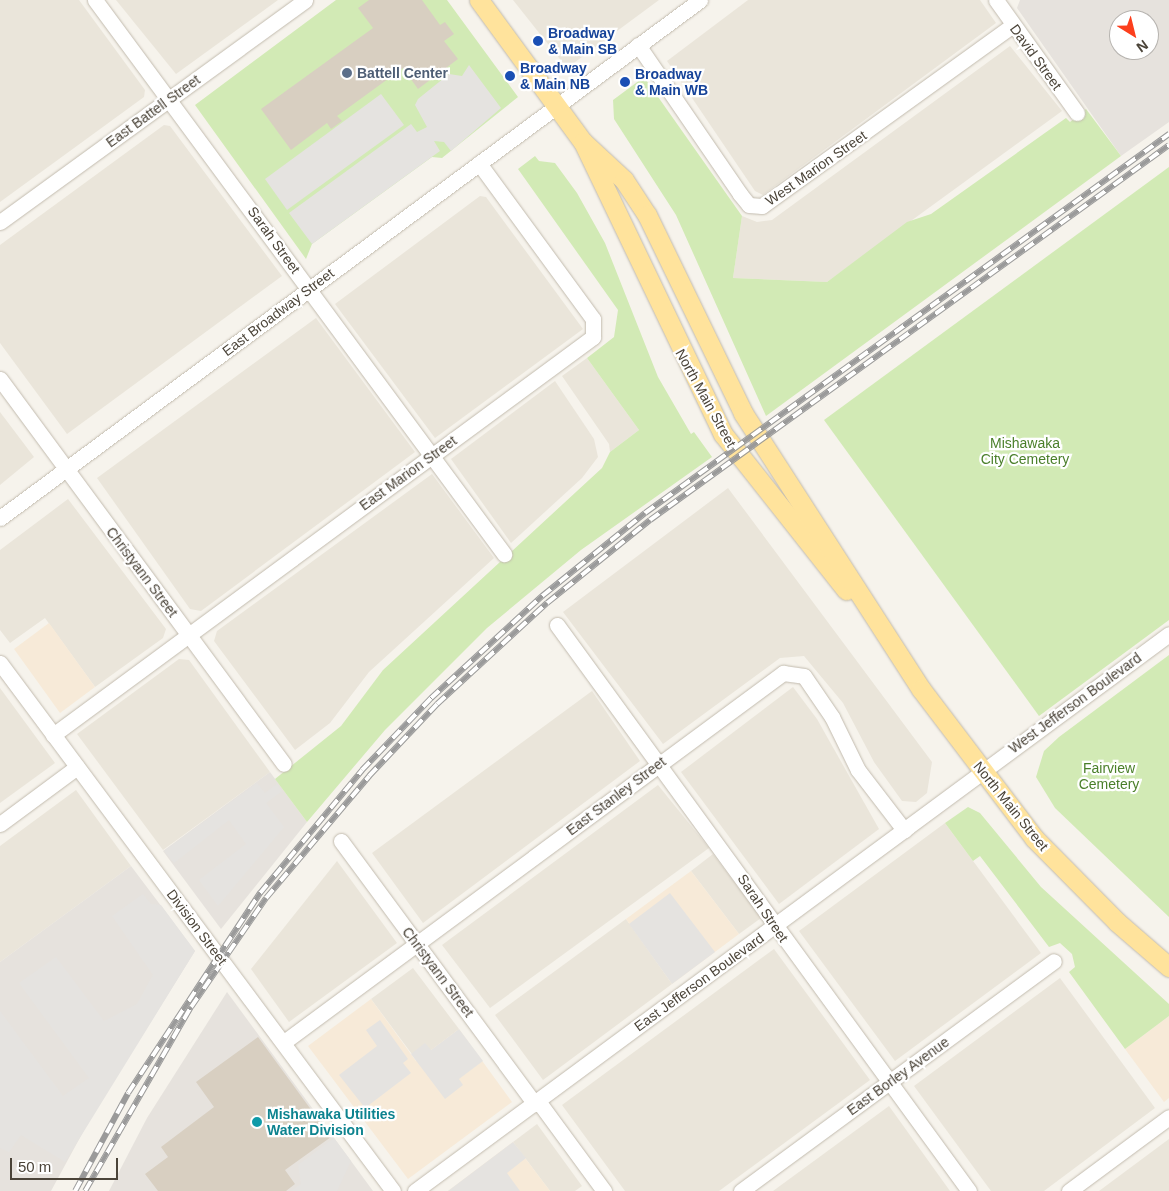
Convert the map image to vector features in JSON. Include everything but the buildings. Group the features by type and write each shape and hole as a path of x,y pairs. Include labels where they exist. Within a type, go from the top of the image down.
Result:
{"main road":[{"name":"North Main Street","path":"479,0 583,142 624,180 647,215 743,412 809,510 876,625"},
{"name":"North Main Street","path":"583,142 724,434 796,532 876,625 981,772 1072,879 1169,967"}],"street":[{"name":"Sarah Street","path":"95,0 170,99 504,554"},
{"name":"East Battell Street","path":"0,222 305,0"},
{"name":"East Broadway Street","path":"0,518 700,0"},
{"name":"David Street","path":"996,0 1077,113"},
{"name":"West Marion Street","path":"638,45 740,194 749,205 762,206 1013,25"},
{"name":"East Marion Street","path":"53,735 595,332 593,319 479,163"},
{"name":"Christyann Street","path":"0,379 284,764"},
{"name":"Sarah Street","path":"557,625 969,1191"},
{"name":"West Jefferson Boulevard","path":"981,772 1169,634"},
{"name":"Division Street","path":"0,663 284,1042 393,1191"},
{"name":"East Stanley Street","path":"284,1042 659,764 792,671 804,676 832,717 858,770 904,830"},
{"path":"0,824 77,767"},
{"name":"East Jefferson Boulevard","path":"415,1191 981,772"},
{"name":"Christyann Street","path":"341,841 416,944 604,1191"},
{"name":"East Borley Avenue","path":"741,1191 1054,961"},
{"path":"1069,1191 1169,1117"}],"shaded area":[{"path":"0,0 79,0 145,90 144,97 0,202"},
{"path":"116,0 278,0 176,74"},
{"path":"513,0 659,0 567,68"},
{"path":"748,0 980,0 996,23 763,195 755,191 667,61"},
{"path":"1020,0 1169,0 1169,122 1121,156 1017,8"},
{"path":"1010,46 1062,111 827,282 733,278 742,216 757,222 772,220"},
{"path":"469,65 501,108 451,151 444,142 434,141 440,151 312,244 289,213 411,124 417,132 427,127 415,105 418,99 449,74 462,76"},
{"path":"381,94 404,125 287,210 265,179"},
{"path":"164,125 170,126 282,276 67,434 0,343 0,245"},
{"path":"480,196 486,197 583,329 435,438 335,304"},
{"path":"316,318 415,452 201,611 190,609 97,478"},
{"path":"587,358 639,430 610,452 609,444 562,376"},
{"path":"555,381 594,439 598,457 582,478 511,543 451,459"},
{"path":"0,412 34,457 0,485"},
{"path":"432,474 494,558 369,672 330,723 295,750 214,641 217,631"},
{"path":"728,488 932,762 927,793 916,802 902,801 874,762 843,703 804,656 780,658 663,744 563,612"},
{"path":"68,499 166,629 163,638 95,687 45,618 10,643 0,630 0,550"},
{"path":"49,623 95,687 60,713 14,649"},
{"path":"179,659 189,660 270,772 163,850 77,734"},
{"path":"793,687 817,719 879,829 779,904 681,772"},
{"path":"0,688 55,763 0,803"},
{"path":"592,691 640,761 423,923 372,853"},
{"path":"270,772 307,822 221,929 163,851"},
{"path":"257,783 265,793 277,784 282,791 266,803 284,827 218,906 199,880 246,844 229,820 174,863 164,851"},
{"path":"658,785 709,848 490,1008 442,945"},
{"path":"76,790 131,866 0,962 0,846"},
{"path":"945,823 1041,953 895,1061 799,931"},
{"path":"713,854 761,918 739,934 691,871"},
{"path":"337,861 397,943 289,1022 251,969"},
{"path":"131,866 195,951 89,1121 51,1191 0,1191 0,962"},
{"path":"691,871 739,934 672,984 626,919"},
{"path":"670,893 715,952 672,984 629,924"},
{"path":"143,894 151,904 161,905 195,951 65,1162 21,1135 9,1152 0,1148 0,1011 63,1096 89,1078 19,983 56,957 104,1021 137,1004 153,975 112,916"},
{"path":"626,919 672,984 543,1080 495,1015"},
{"path":"774,949 870,1080 719,1191 625,1191 562,1105"},
{"path":"413,968 459,1029 417,1061 371,999"},
{"path":"1060,978 1155,1108 1044,1191 991,1191 914,1086"},
{"path":"227,992 373,1191 109,1191 147,1118"},
{"path":"371,999 416,1061 459,1029 512,1102 408,1179 308,1046"},
{"path":"1169,1016 1169,1098 1164,1102 1125,1049"},
{"path":"380,1020 408,1059 403,1063 411,1073 365,1108 339,1075 377,1046 366,1030"},
{"path":"459,1029 483,1061 459,1079 463,1085 445,1099 411,1054 425,1043 431,1050"},
{"path":"889,1106 950,1191 773,1191"},
{"path":"537,1124 582,1186 575,1191 550,1191 513,1142"},
{"path":"334,1138 351,1161 337,1191 291,1191 301,1184 298,1165"},
{"path":"1169,1139 1169,1191 1099,1191"},
{"path":"513,1142 550,1191 448,1191"},
{"path":"513,1142 526,1158 507,1173 520,1191 448,1191"}],"green space":[{"path":"336,0 447,0 518,97 442,158 432,157 312,244 306,259 195,105"},
{"path":"644,77 742,216 733,278 827,282 907,222 931,214 1066,118 1070,122 1086,109 1121,156 766,416 676,215 614,119 613,100"},
{"path":"535,156 539,161 555,163 577,193 605,243 658,377 691,434 694,432 712,457 581,550 487,628 385,730 307,822 275,779 341,726 383,670 602,468 610,452 639,430 587,358 614,337 618,310 518,169"},
{"name":"Mishawaka City Cemetery","path":"1169,167 1169,620 1039,716 824,420"},
{"name":"Fairview Cemetery","path":"1169,655 1169,917 1055,808 1036,777 1044,751 1059,737"},
{"path":"968,807 980,813 1041,887 1169,1004 1169,1016 1125,1049 1069,972 1075,967 1072,954 1060,943 1049,947 980,856 973,861 945,823"}],"railway":[{"path":"75,1191 128,1093 260,893 362,770 431,698 542,596 645,513 1169,134"},
{"path":"85,1191 191,1007 266,898 369,776 437,704 547,603 650,520 1169,145"}],"place":[{"name":"Broadway & Main SB","path":"538,41"},
{"name":"Battell Center","path":"347,73"},
{"name":"Broadway & Main NB","path":"510,76"},
{"name":"Broadway & Main WB","path":"625,82"},
{"name":"Mishawaka Utilities Water Division","path":"257,1122"}]}
